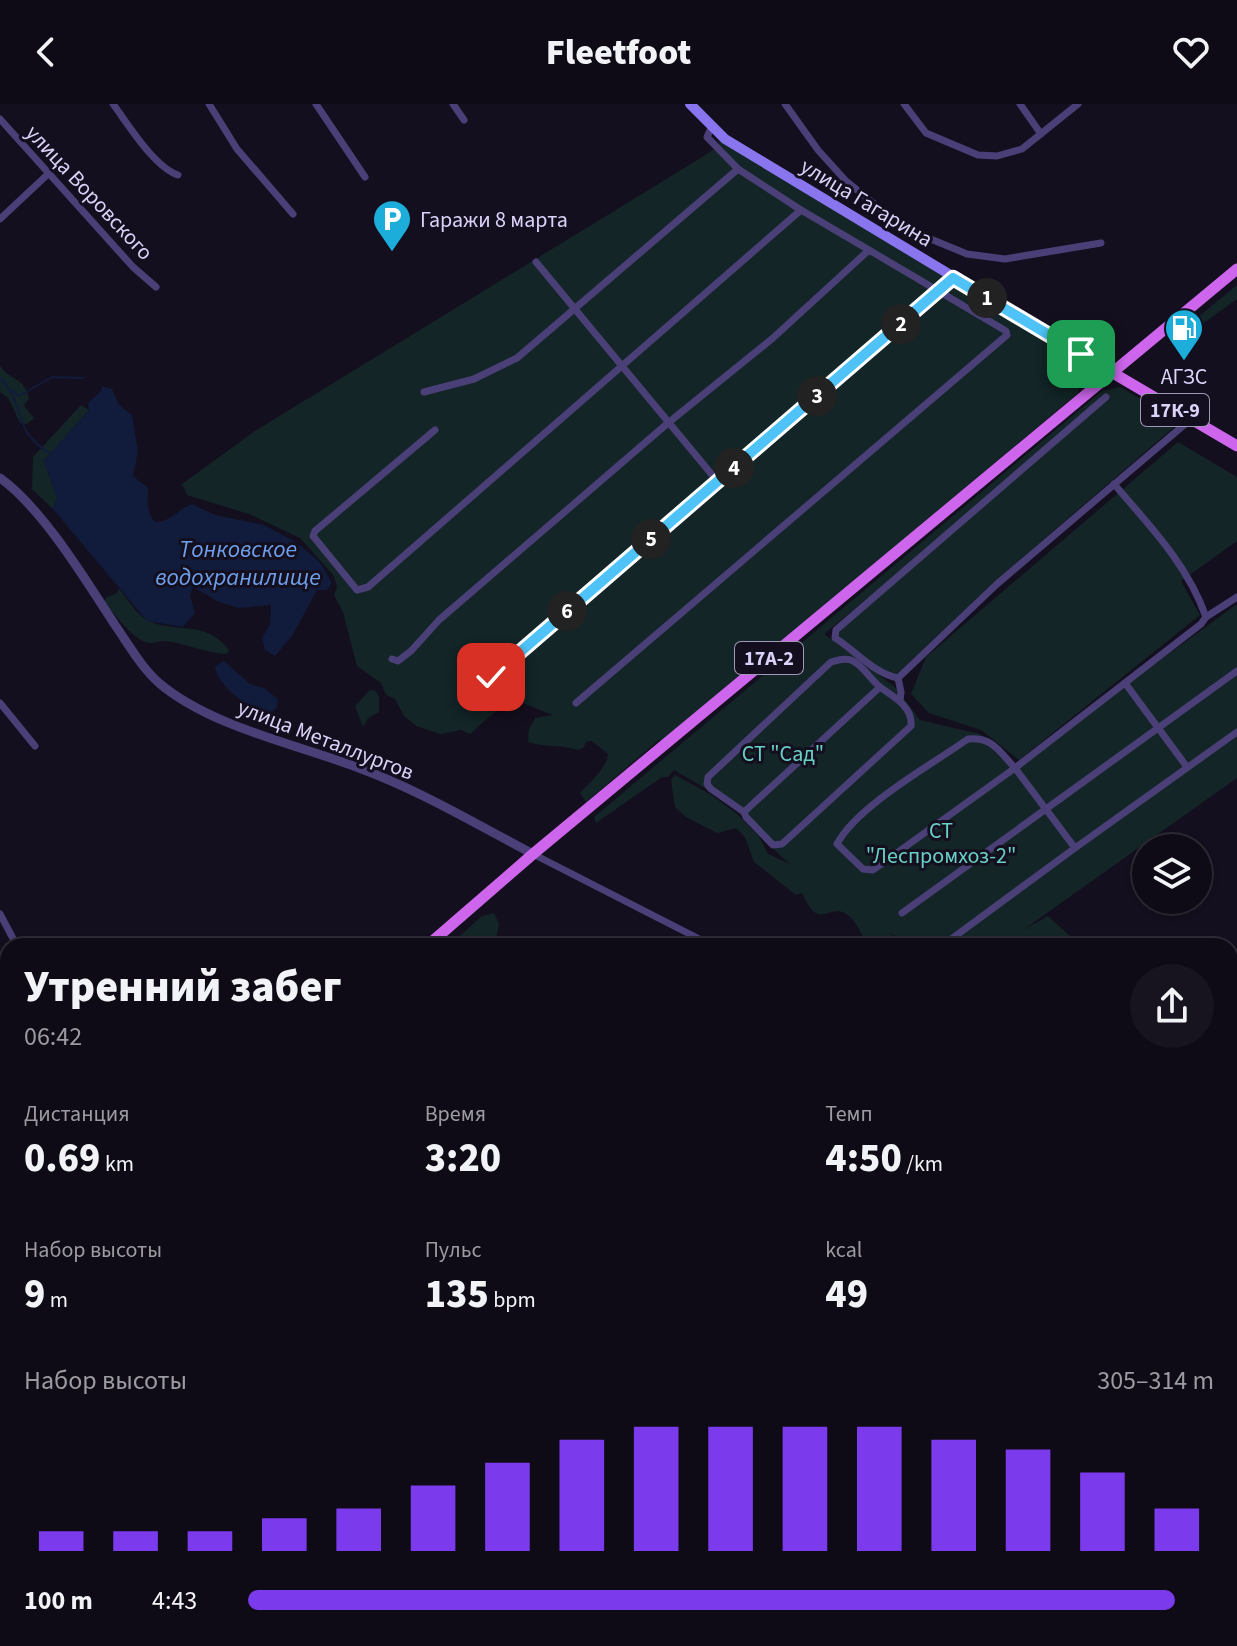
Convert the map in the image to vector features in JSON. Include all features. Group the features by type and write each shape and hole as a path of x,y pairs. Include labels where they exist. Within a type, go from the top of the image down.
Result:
{"main road":[{"name":"улица Гагарина","path":"690,104 725,139 1113,373"},
{"name":"17А-2","path":"436,938 533,854 1237,269"},
{"name":"17К-9","path":"1113,373 1237,446"}],"street":[{"path":"113,104 153,156 169,172 178,175"},
{"path":"209,104 237,149 293,214"},
{"path":"316,104 365,177"},
{"path":"453,104 464,120"},
{"path":"785,104 818,150 846,181 904,228 967,254 1005,259 1101,243"},
{"path":"904,104 926,133 978,155 997,156 1022,149 1078,104"},
{"path":"1020,104 1041,134"},
{"name":"улица Воровского","path":"0,119 47,175 133,267 156,287"},
{"path":"576,703 1007,335 1006,331 801,210 738,169 707,137 712,126"},
{"path":"424,392 474,379 517,358 738,169"},
{"path":"0,219 47,175"},
{"path":"435,430 315,531 313,536 357,590 368,587 801,210"},
{"path":"392,659 398,661 411,651 439,620 668,423 773,338 869,250"},
{"path":"536,262 718,482"},
{"path":"461,700 953,278"},
{"path":"898,678 887,676 835,638 836,630 1106,397"},
{"path":"898,678 997,584 1191,419"},
{"name":"улица Металлургов","path":"0,478 21,493 82,575 143,666 160,683 186,701 242,728 362,768 697,938"},
{"path":"1114,484 1166,546 1197,592 1206,617"},
{"path":"1075,848 1015,768 989,741 981,738 968,739 864,812 837,844 863,869 873,870 1015,768 1206,617 1237,597"},
{"path":"854,661 880,687 900,701 912,720 911,726 782,844 773,845 744,812 707,784 708,777 831,662 854,661"},
{"path":"902,913 1237,671"},
{"path":"898,678 900,701"},
{"path":"1125,683 1187,767"},
{"path":"744,812 880,687"},
{"path":"0,703 35,746"},
{"path":"953,938 1237,732"},
{"path":"2,917 13,938"}],"green space":[{"path":"718,141 725,142 1084,360 1078,393 586,802 580,793 601,770 608,754 592,741 586,742 578,750 528,742 529,729 535,718 553,715 510,698 470,734 461,730 440,734 416,726 404,716 395,699 386,695 381,683 357,666 343,612 334,595 337,587 334,576 300,538 249,514 187,495 182,484 255,431 699,159 720,145"},
{"path":"1237,285 1237,299 1191,332 1175,336"},
{"path":"0,366 27,391 29,398 24,406 34,418 27,424 20,423 9,399 0,392"},
{"path":"1120,387 1180,422 995,581 897,674 889,673 866,659 838,637 840,631 1031,463 824,634 895,687 920,720 980,734 998,746 1014,767 1237,604 1237,778 1158,834 1132,834 1132,853 1023,930 1048,916 1072,938 899,938 887,931 897,938 863,938 849,916 838,911 815,913 802,893 796,895 754,862 745,837 736,828 717,833 686,817 675,807 671,780 675,775 736,813 759,836 768,854 790,864 734,809 674,770 668,777 662,777 596,823 594,817 1102,391"},
{"path":"81,405 89,410 44,461 57,498 53,509 32,489 33,457"},
{"path":"1178,442 1237,477 1237,541 1181,581 1200,615 1019,760 981,730 929,713 911,694 926,657"},
{"path":"119,589 145,619 160,625 210,634 229,650 227,654 172,642 150,643 141,640 105,602 106,597 116,594"},
{"path":"370,690 376,691 379,697 379,712 368,718 363,727 355,706"},
{"path":"494,913 499,924 496,938 458,938 482,916"}],"water":[{"name":"Тонковское водохранилище","path":"102,386 112,389 119,405 132,415 138,451 133,476 148,488 149,510 155,522 166,520 192,504 215,515 264,525 294,541 319,561 332,583 327,590 317,590 292,636 275,656 265,650 262,638 270,624 271,605 239,608 219,602 193,587 190,595 195,613 183,627 147,621 53,509 57,498 44,461 89,410 88,403 101,391"},
{"path":"224,661 250,684 264,688 278,699 277,707 271,713 236,697 217,674 215,666"}],"waterway":[{"path":"12,390 19,396 52,377 84,378"},
{"path":"0,378 14,398 30,436 51,454"}],"place":[{"name":"Гаражи 8 марта","path":"392,253"},
{"name":"АГЗС","path":"1184,362"}],"route":[{"path":"491,677 953,278 1081,354"}],"park label":[{"name":"СТ \"Сад\"","path":"783,753"},
{"name":"СТ \"Леспромхоз-2\"","path":"941,842"}]}
